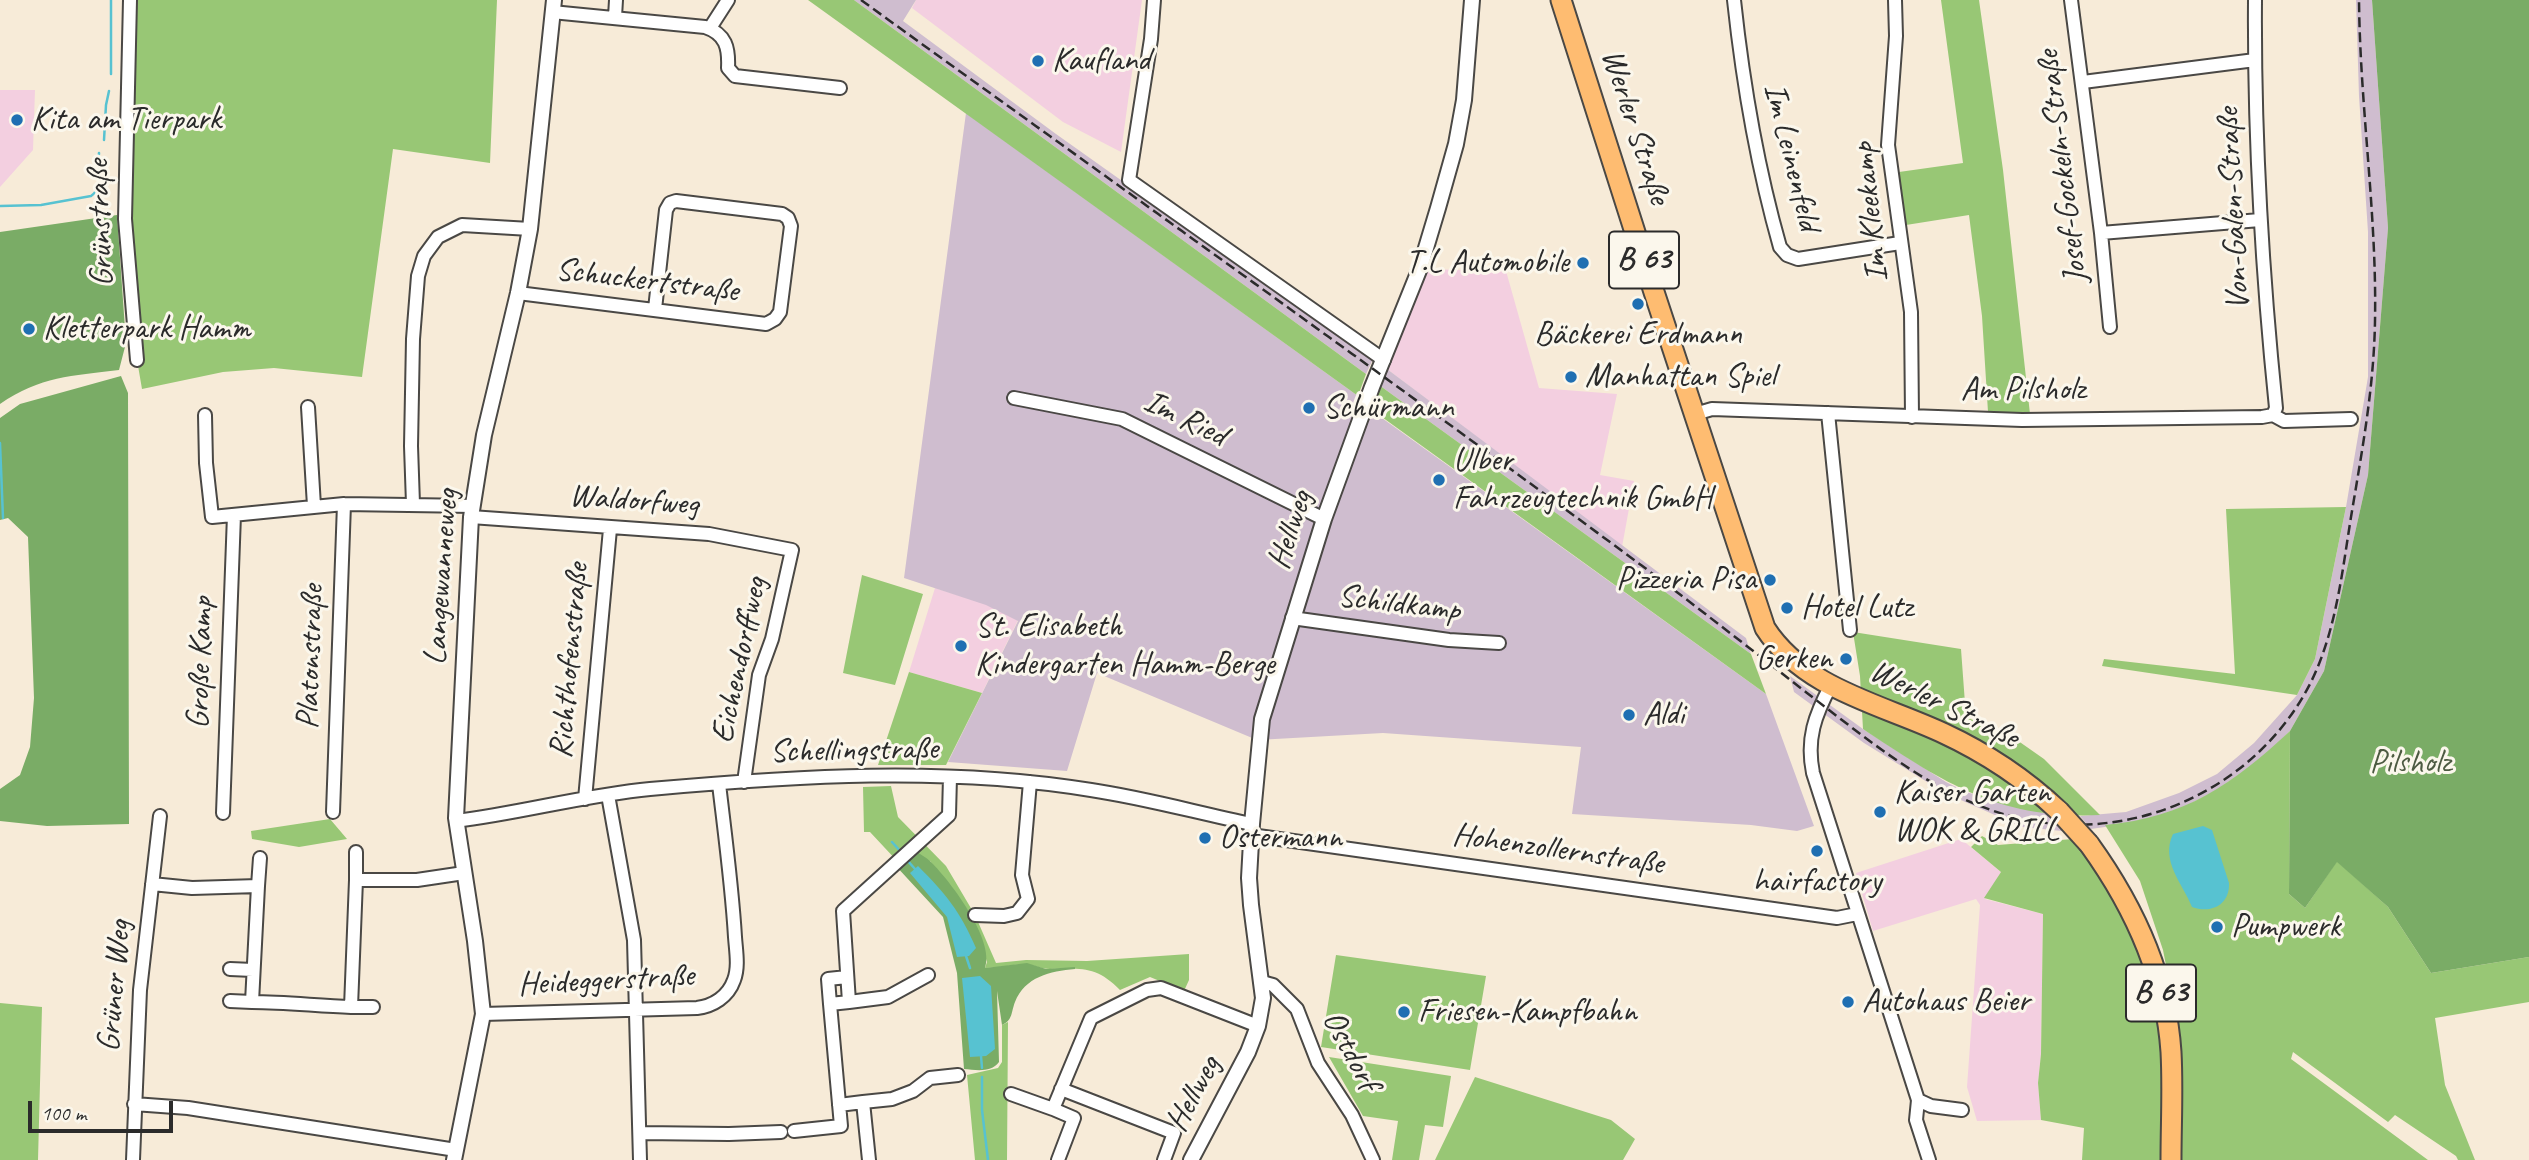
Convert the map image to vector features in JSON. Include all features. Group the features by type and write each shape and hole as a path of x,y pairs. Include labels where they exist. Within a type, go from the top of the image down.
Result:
{"main road":[{"name":"Werler Straße","path":"1561,0 1765,628 1779,648 1800,667 1831,685 1975,748 2031,786 2059,811 2089,844 2130,906 2159,984 2171,1050 2171,1160"}],"street":[{"name":"Grünstraße","path":"130,0 125,219 137,360"},
{"path":"615,17 616,0"},
{"path":"710,29 728,0"},
{"path":"1154,0 1151,39 1129,180 1384,360"},
{"name":"Hellweg","path":"1191,1160 1248,1052 1258,1026 1263,998 1251,905 1252,830 1262,719 1324,519 1420,268 1456,144 1464,100 1472,0"},
{"name":"Im Leinenfeld","path":"1734,0 1751,127 1763,188 1780,247 1787,255 1798,259 1900,243"},
{"name":"Im Kleekamp","path":"1895,0 1896,36 1888,145 1911,312 1912,417"},
{"name":"Josef-Gockeln-Straße","path":"2071,0 2101,233 2110,327"},
{"name":"Von-Galen-Straße","path":"2255,0 2260,220 2276,408 2273,415"},
{"path":"553,6 710,29 721,36 728,47 728,68 734,76 840,88"},
{"name":"Langewanneweg","path":"455,1155 483,1014 475,941 456,821 472,511 490,405 518,293 530,229 553,6"},
{"path":"2082,82 2255,60"},
{"name":"Schuckertstraße","path":"518,293 769,323 780,312 791,226 788,218 782,214 670,202 666,210 655,309"},
{"path":"2101,233 2260,220"},
{"path":"414,504 411,446 413,339 417,284 424,256 438,237 462,225 530,229"},
{"name":"Im Ried","path":"1014,398 1122,419 1324,519"},
{"path":"308,407 314,506"},
{"name":"Am Pilsholz","path":"1695,414 1713,409 2022,420 2273,415 2284,421 2351,419"},
{"path":"1828,414 1850,630"},
{"name":"Waldorfweg","path":"205,415 206,463 212,517 344,504 414,504 610,528 709,534 793,550"},
{"name":"Platonstraße","path":"333,811 344,504"},
{"name":"Große Kamp","path":"223,813 234,515"},
{"name":"Richthofenstraße","path":"585,799 610,528"},
{"name":"Eichendorffweg","path":"744,782 759,675 772,639 793,550"},
{"name":"Schildkamp","path":"1292,618 1449,640 1499,643"},
{"name":"Werler Straße","path":"1831,685 1812,725 1811,762 1918,1100 1916,1120 1929,1160"},
{"name":"Schellingstraße","path":"456,821 648,789 861,775 1030,782 1091,790 1252,830"},
{"path":"849,1002 843,911 949,815 950,777"},
{"path":"975,915 1004,916 1017,913 1028,899 1022,875 1030,782"},
{"name":"Heideggerstraße","path":"483,1014 704,1007 724,996 734,981 737,969 735,925 719,784"},
{"path":"608,795 634,940 640,1160"},
{"name":"Grüner Weg","path":"133,1160 140,990 160,816"},
{"name":"Hohenzollernstraße","path":"1252,830 1837,918 1857,914"},
{"path":"351,1007 356,852"},
{"path":"252,1002 260,858"},
{"path":"356,880 416,880 464,873"},
{"path":"152,884 192,888 258,886"},
{"path":"230,969 253,970"},
{"path":"830,1004 888,997 928,975"},
{"path":"841,1126 828,979 847,977"},
{"name":"Ostdorf","path":"1262,982 1273,985 1297,1009 1318,1063 1352,1115 1373,1160"},
{"path":"1053,1109 1091,1018 1147,990 1161,988 1258,1026"},
{"path":"230,1001 373,1007"},
{"path":"839,1105 892,1099 913,1091 930,1078 958,1075"},
{"path":"1061,1089 1174,1133 1164,1160"},
{"path":"1012,1094 1074,1118"},
{"path":"1058,1160 1082,1097"},
{"path":"1918,1100 1931,1107 1962,1110"},
{"path":"863,1102 869,1160"},
{"path":"134,1104 188,1108 455,1155"},
{"path":"640,1133 729,1134 865,1124"}],"shaded area":[{"path":"854,0 916,0 903,21 1056,134 1373,359 1366,374"},
{"path":"916,0 1142,0 1121,152 1063,122 912,8"},
{"path":"2356,0 2372,0 2388,228 2368,475 2324,671 2290,731 2260,760 2217,790 2180,809 2139,822 2091,829 2080,816 2126,812 2179,793 2217,774 2254,743 2297,695 2315,659 2346,507 2368,377 2368,232"},
{"name":"Kita am Tierpark","path":"0,90 35,90 33,150 0,187"},
{"path":"966,113 1358,396 1368,408 1766,694 1814,826 1797,831 1751,825 1572,814 1581,747 1383,733 1257,740 1097,673 1067,771 948,762 1018,621 986,605 904,578"},
{"path":"1422,269 1506,271 1539,388 1617,394 1600,475 1634,481 1622,547 1387,369"},
{"path":"1387,369 1746,638 1751,654 1379,385"},
{"name":"St. Elisabeth Kindergarten Hamm-Berge","path":"935,588 986,604 1018,620 982,693 909,672"},
{"path":"1790,676 1863,729 1946,782 1966,792 2051,815 2062,831 2022,827 1945,793 1864,743 1794,692"},
{"path":"1961,839 2001,872 1985,899 2043,914 2041,1054 2038,1083 2041,1120 1977,1121 1967,1087 1980,905 1976,899 1873,931 1856,873"}],"green space":[{"path":"133,0 497,0 490,163 393,149 362,377 274,368 223,372 142,389 137,360 129,184"},
{"path":"808,0 854,0 1366,374 1358,396"},
{"path":"1941,0 1979,0 2003,170 2030,414 1988,412 1982,316 1969,215 1906,225 1899,172 1963,163"},
{"name":"Pilsholz","path":"2372,0 2529,0 2529,957 2431,973 2388,907 2337,862 2305,908 2289,894 2290,731 2324,671 2368,475 2388,228"},
{"path":"117,215 126,343 119,370 71,376 43,383 0,404 0,232"},
{"path":"121,376 128,393 129,824 47,826 0,821 0,789 20,775 30,747 34,698 28,537 8,518 0,520 0,418 20,404"},
{"path":"1379,385 1751,654 1766,694 1368,407"},
{"path":"2346,507 2315,659 2297,695 2102,666 2104,659 2235,674 2226,509"},
{"path":"862,575 923,594 895,685 843,673"},
{"path":"1853,632 1961,649 1966,717 2014,738 2044,759 2100,815 2064,815 2032,811 1974,794 1920,766 1863,729 1860,676"},
{"path":"909,672 982,693 946,765 878,765"},
{"path":"2290,731 2289,894 2305,908 2337,861 2388,907 2431,973 2529,957 2529,1002 2435,1018 2445,1085 2475,1160 2458,1160 2395,1115 2388,1122 2293,1052 2291,1059 2428,1160 2180,1160 2174,1006 2163,950 2140,881 2105,825 2160,815 2206,795 2248,767"},
{"path":"891,786 898,817 946,866 975,915 996,963 1026,960 1087,961 1189,954 1189,980 1184,991 1150,977 1120,990 1104,976 1088,970 1046,969 1023,964 985,968 987,962 972,916 930,861 898,862 870,832 864,832 863,787"},
{"path":"330,819 347,839 299,847 252,839 251,831"},
{"path":"1982,836 1998,845 2073,839 2109,890 2136,946 2154,1007 2163,1069 2164,1160 2082,1160 2084,1128 2041,1120 2038,1083 2041,1054 2043,914 1984,898 2001,872 1971,847"},
{"path":"913,849 929,860 960,897 984,942 985,968 1027,963 1046,969 1075,967 1032,981 1019,993 1010,1018 1002,1025 997,991 999,1062 992,1068 964,1069 957,973 943,917 895,865"},
{"name":"Friesen-Kampfbahn","path":"1336,955 1486,976 1470,1070 1321,1047"},
{"path":"0,1003 42,1007 38,1160 0,1160"},
{"path":"1008,1022 1007,1160 975,1160 967,1075 998,1068 1002,1062 1002,1025"},
{"path":"1329,1057 1451,1076 1443,1127 1425,1125 1419,1160 1392,1160 1398,1121 1363,1116"},
{"path":"1475,1077 1611,1120 1635,1139 1623,1160 1435,1160"}],"water":[{"path":"2203,826 2212,830 2229,883 2223,902 2212,908 2199,909 2192,907 2174,872 2169,854 2173,834"},
{"path":"918,866 958,913 976,948 969,956 957,957 947,917 910,873"},
{"path":"980,976 991,986 995,1049 986,1056 970,1057 962,978"}],"waterway":[{"path":"111,0 111,74"},
{"path":"104,140 109,91"},
{"path":"0,206 41,205 91,196 100,182 99,153"},
{"path":"0,443 3,518"},
{"path":"892,842 901,852"},
{"path":"907,860 915,869"},
{"path":"966,956 970,968"},
{"path":"981,1056 982,1068"},
{"path":"982,1077 982,1110 988,1160"}],"railway":[{"path":"861,0 1544,494 1906,767 1960,797 1989,809 2018,818 2061,824 2105,823 2147,815 2187,800 2224,780 2258,753 2287,721 2319,664 2341,581 2367,419 2374,346 2375,281 2359,0"}],"place":[{"name":"Kaufland","path":"1038,61"},
{"name":"Kita am Tierpark","path":"17,120"},
{"name":"T.L Automobile","path":"1583,263"},
{"name":"Bäckerei Erdmann","path":"1638,304"},
{"name":"Kletterpark Hamm","path":"29,329"},
{"name":"Manhattan Spiel","path":"1571,377"},
{"name":"Schürmann","path":"1309,408"},
{"name":"Ulber Fahrzeugtechnik GmbH","path":"1439,480"},
{"name":"Pizzeria Pisa","path":"1770,580"},
{"name":"Hotel Lutz","path":"1787,608"},
{"name":"St. Elisabeth Kindergarten Hamm-Berge","path":"961,646"},
{"name":"Gerken","path":"1846,659"},
{"name":"Aldi","path":"1629,715"},
{"name":"Kaiser Garten WOK & GRILL","path":"1880,812"},
{"name":"Ostermann","path":"1205,838"},
{"name":"hairfactory","path":"1817,851"},
{"name":"Pumpwerk","path":"2217,927"},
{"name":"Autohaus Beier","path":"1848,1002"},
{"name":"Friesen-Kampfbahn","path":"1404,1012"}]}
